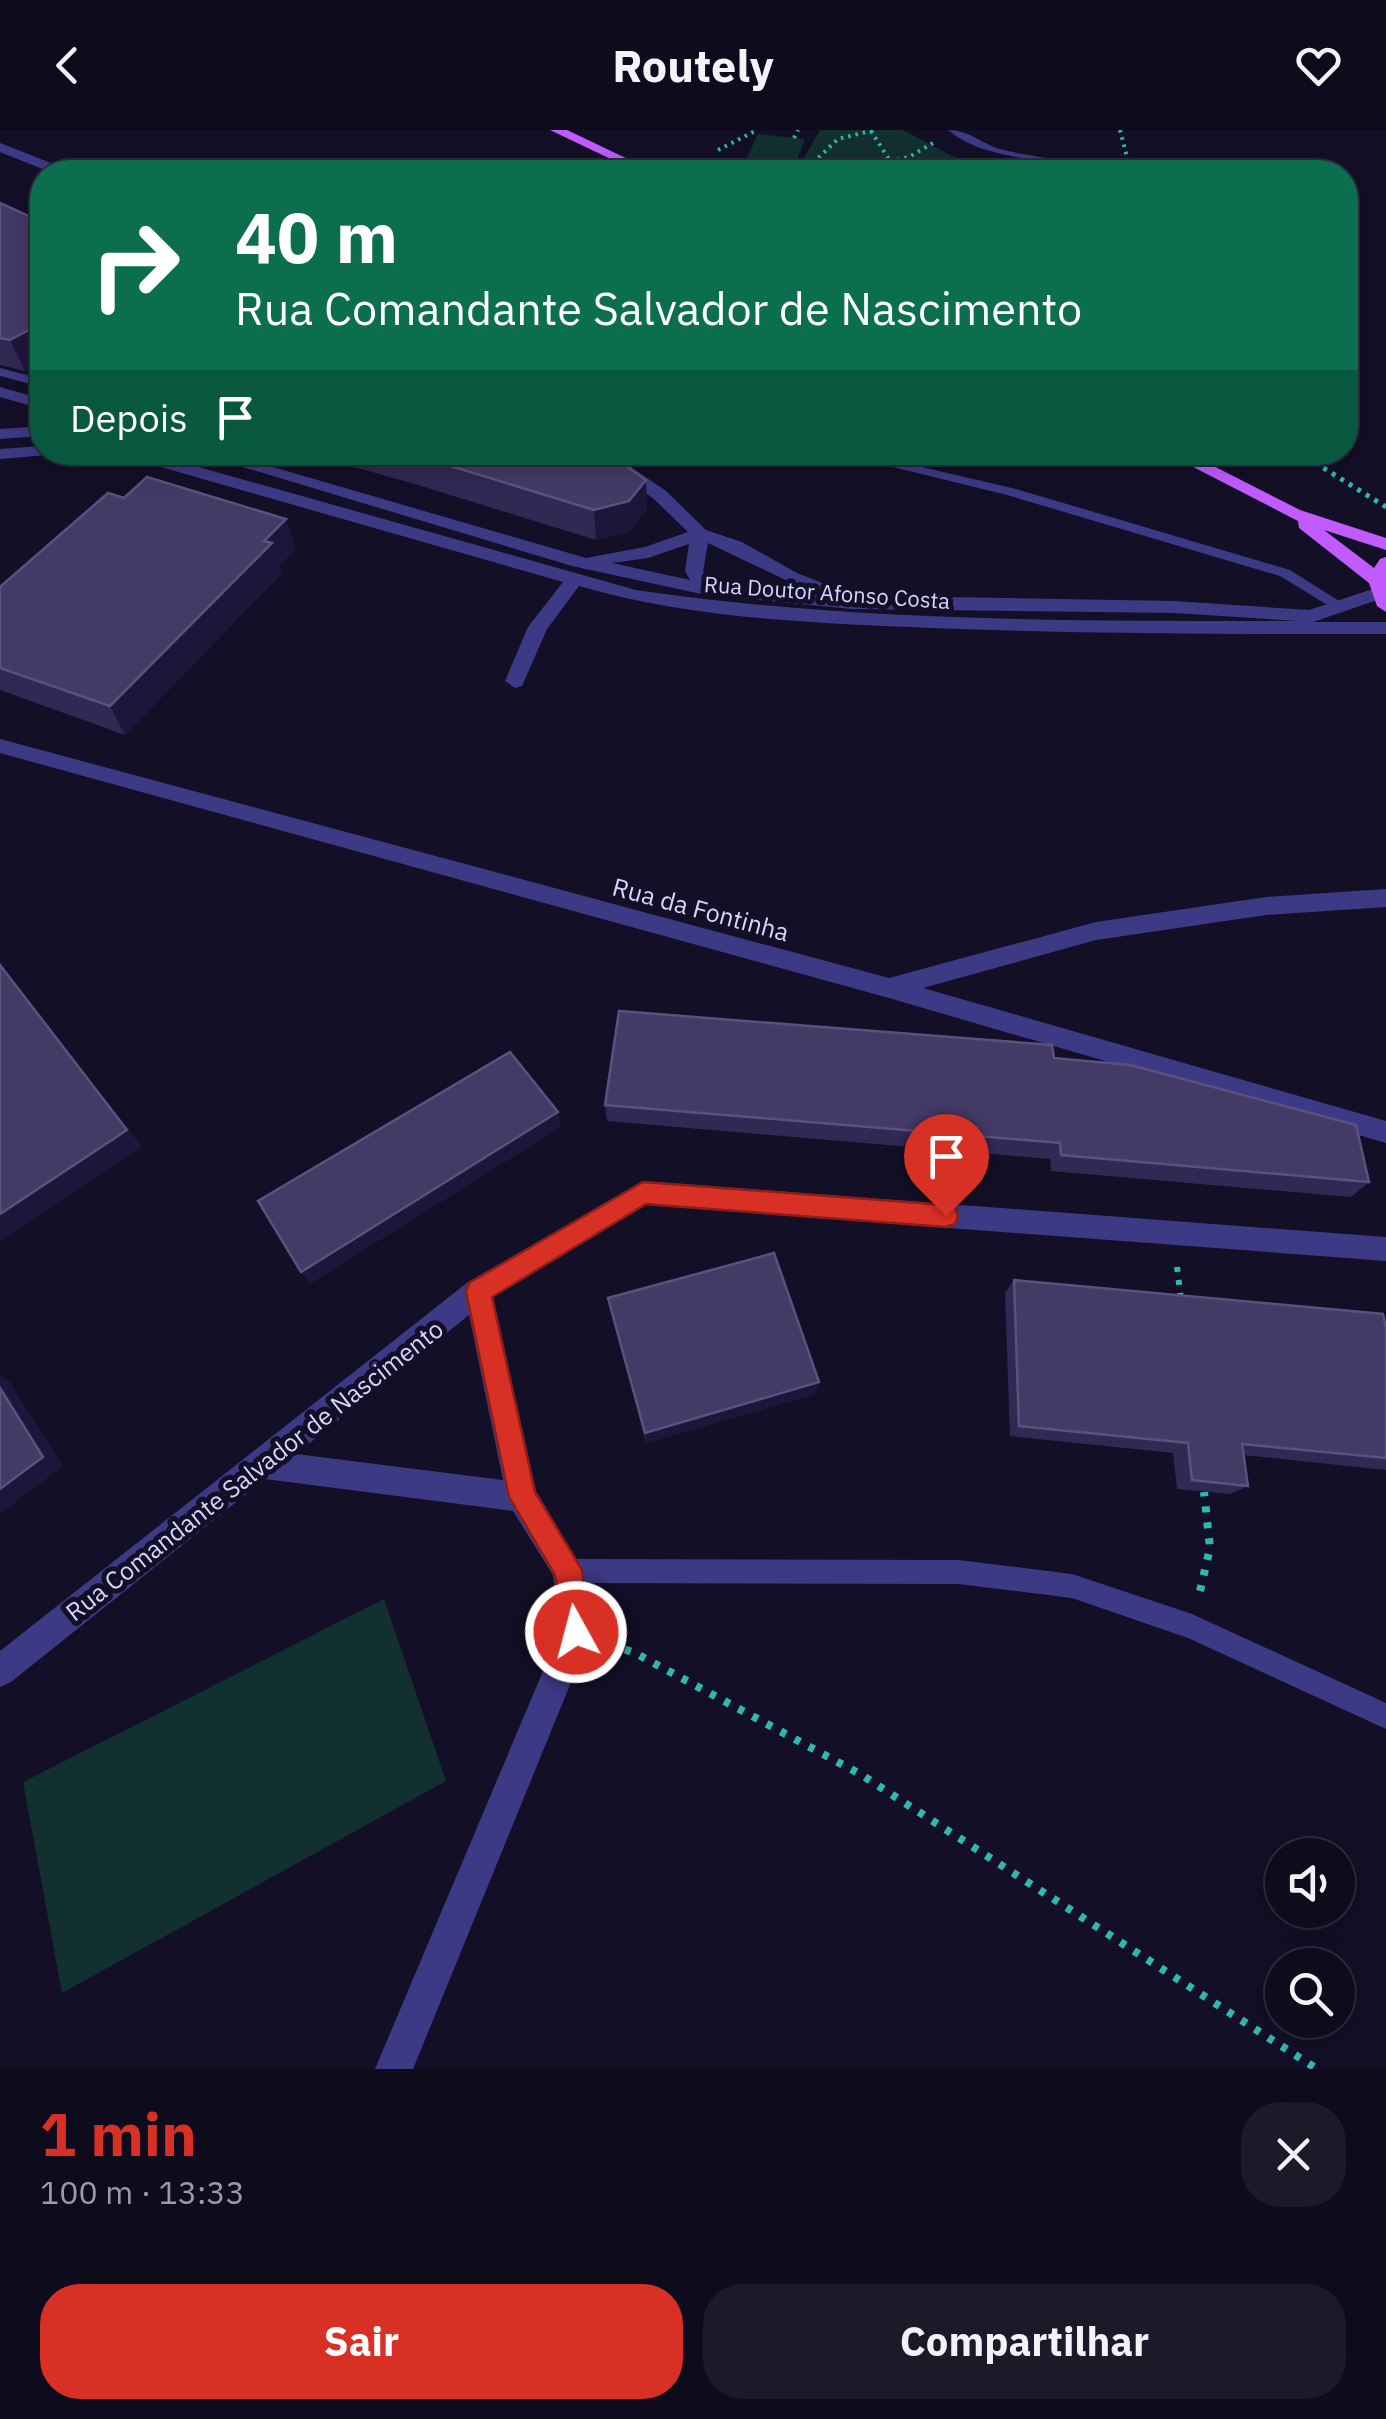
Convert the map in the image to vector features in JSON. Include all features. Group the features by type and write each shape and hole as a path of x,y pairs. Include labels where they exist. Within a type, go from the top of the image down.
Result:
{"main road":[{"path":"556,130 622,160"},
{"path":"1198,465 1294,514 1386,544"},
{"path":"1294,514 1382,585"}],"street":[{"path":"954,130 996,152 1042,160"},
{"path":"0,146 33,160"},
{"path":"0,392 30,401"},
{"path":"0,434 30,432"},
{"path":"0,454 30,452"},
{"name":"Rua Doutor Afonso Costa","path":"175,465 576,571"},
{"name":"Rua Doutor Afonso Costa","path":"242,465 576,571 635,596 1174,607 1310,616 1382,585"},
{"path":"617,465 660,495 730,561 790,577 852,602"},
{"path":"515,681 538,627 576,571 700,534"},
{"path":"700,534 694,570 704,598"},
{"path":"704,598 730,561"},
{"name":"Rua Doutor Afonso Costa","path":"704,598 857,620 1180,628 1386,628"},
{"name":"Rua da Fontinha","path":"0,746 123,783 889,988 1386,1132"},
{"path":"889,988 1096,931 1266,906 1386,898"},
{"name":"Rua Comandante Salvador de Nascimento","path":"0,1671 478,1292 643,1193 1386,1249"},
{"path":"394,2069 576,1632 568,1570 522,1497 478,1292"},
{"path":"262,1464 522,1497"}],"lane":[{"path":"0,372 30,380"},
{"path":"894,465 1011,492 1285,574 1339,606"},
{"path":"568,1570 958,1572 1072,1586 1192,1626 1386,1716"}],"path":[{"path":"718,150 757,130"},
{"path":"794,138 798,130"},
{"path":"817,160 829,144 871,130 889,160"},
{"path":"1120,130 1128,160"},
{"path":"895,160 933,143"},
{"path":"1319,465 1386,507"},
{"path":"1192,1626 1210,1548 1204,1492"},
{"path":"576,1632 636,1653 860,1774 1317,2069"}],"green space":[{"path":"820,130 903,130 960,160 803,160"},
{"path":"758,134 805,139 797,160 746,160"},
{"path":"384,1599 446,1781 62,1993 23,1782"}],"building":[{"path":"0,203 30,217 30,329 10,340 0,338"},
{"path":"447,465 625,465 646,480 629,501 594,510"},
{"path":"147,477 286,519 264,541 272,543 110,706 0,668 0,587 108,493 124,498"},
{"path":"0,965 127,1130 0,1214"},
{"path":"619,1011 1052,1045 1054,1058 1130,1065 1356,1125 1369,1182 1061,1155 1060,1143 605,1105"},
{"path":"510,1052 558,1112 301,1272 258,1201"},
{"path":"774,1253 819,1382 645,1433 608,1298"},
{"path":"1014,1280 1383,1314 1386,1458 1242,1444 1248,1486 1192,1480 1188,1443 1019,1426"},
{"path":"0,1388 43,1457 0,1489"}],"route":[{"path":"576,1632 568,1570 522,1497 478,1292 643,1193 946,1216"}]}
